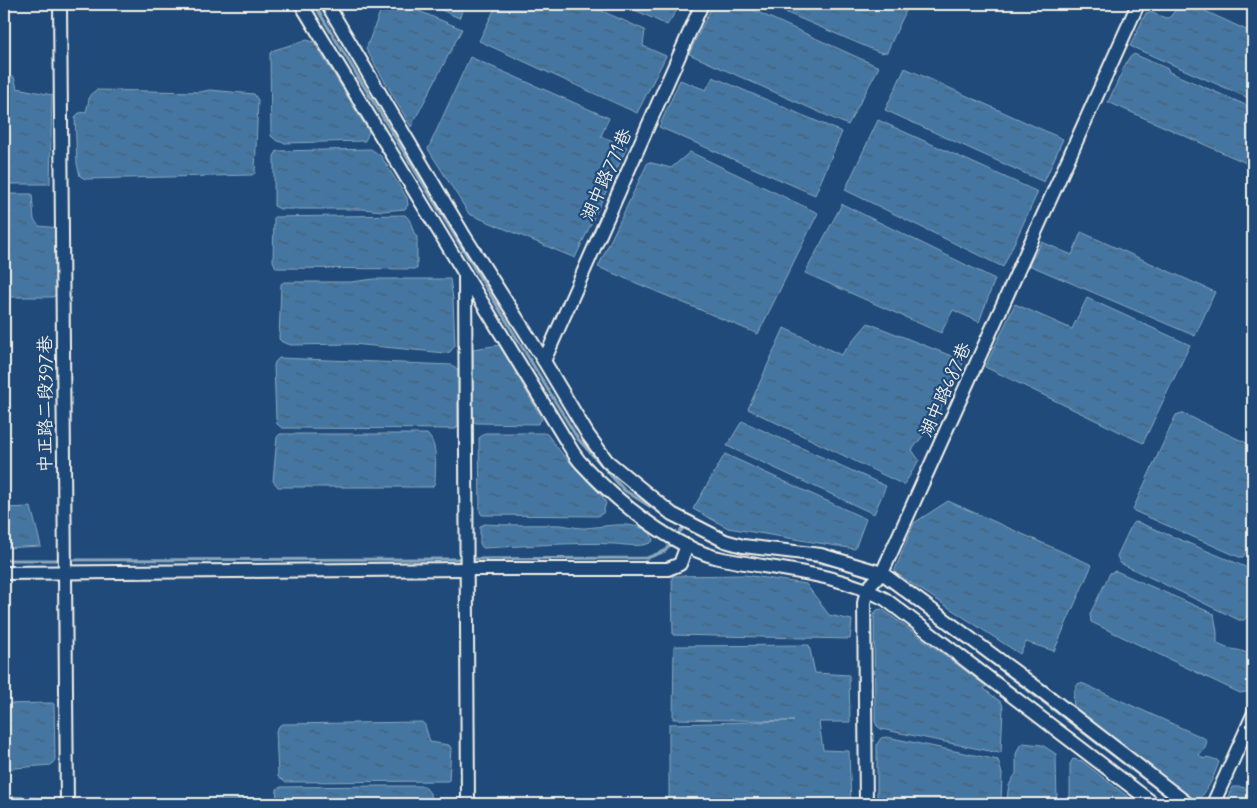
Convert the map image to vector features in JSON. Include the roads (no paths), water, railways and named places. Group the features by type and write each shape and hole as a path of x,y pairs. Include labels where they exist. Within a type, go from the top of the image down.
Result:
{"street":[{"name":"中正路二段397巷","path":"60,4 68,804"},
{"path":"301,4 465,273 513,356 580,463 617,498 662,532 687,545 720,558 840,580 867,589 885,599 1154,804"},
{"path":"327,4 465,237 544,361 588,435 608,461 672,514 725,541 743,546 821,555 882,573 1044,693 1188,804"},
{"name":"湖中路771巷","path":"544,361 702,4"},
{"name":"湖中路687巷","path":"867,589 882,573 1138,4"},
{"path":"465,273 468,804"},
{"path":"4,572 65,573 466,568 668,569 680,564 687,545"},
{"path":"866,804 864,603 867,589"},
{"path":"1213,804 1253,715"}],"water":[{"path":"383,4 402,4 462,29 411,127 366,49"},
{"path":"428,4 466,4 459,18"},
{"path":"497,4 586,4 645,30 643,46 666,56 637,113 479,41"},
{"path":"622,4 681,4 667,25"},
{"path":"713,4 740,4 879,67 848,125 689,54"},
{"path":"766,4 909,4 887,52 881,53"},
{"path":"1180,4 1190,4 1253,33 1253,100 1130,46 1146,13 1150,12 1166,18 1170,17"},
{"path":"307,40 314,42 369,132 365,141 284,143 277,141 271,136 270,53 274,50"},
{"path":"1134,54 1168,69 1169,72 1253,108 1253,166 1108,102 1128,59"},
{"path":"470,57 609,118 601,136 627,147 575,258 469,214 428,149"},
{"path":"905,68 1063,139 1044,182 885,110"},
{"path":"4,77 14,77 17,88 52,95 50,184 4,184"},
{"path":"713,77 842,132 815,195 659,127 680,80 706,90"},
{"path":"96,90 200,92 210,90 254,94 258,100 255,173 252,175 85,179 80,176 77,164 75,117 79,113 86,112 90,95"},
{"path":"878,120 1038,192 1003,267 845,190"},
{"path":"371,149 381,156 407,198 408,205 405,209 383,211 362,209 280,209 274,206 274,156 277,151"},
{"path":"690,152 818,213 758,334 598,267 648,162 671,168"},
{"path":"4,194 32,194 34,220 39,226 59,228 57,294 53,297 4,297"},
{"path":"842,204 995,279 979,322 953,310 941,333 805,273"},
{"path":"405,215 417,237 417,269 276,268 273,261 274,217"},
{"path":"1081,232 1215,292 1195,336 1029,265 1042,242 1072,255"},
{"path":"374,279 450,279 455,345 450,352 353,344 291,345 279,339 281,284 284,282 351,282"},
{"path":"1087,298 1190,345 1143,443 985,367 1015,304 1072,329"},
{"path":"868,323 964,361 935,420 912,450 919,460 904,485 748,409 784,328 841,355"},
{"path":"500,345 542,419 538,424 476,423 473,421 473,349"},
{"path":"279,358 452,365 458,370 458,425 456,429 282,428 277,424 276,419 274,366"},
{"path":"1182,413 1253,446 1253,541 1243,557 1239,557 1133,509 1176,415"},
{"path":"742,421 886,486 874,514 727,446"},
{"path":"485,433 547,434 563,455 602,496 606,503 603,513 598,516 482,515 480,512 479,438"},
{"path":"280,434 427,434 435,450 435,483 432,487 278,487 273,481 277,437"},
{"path":"725,454 866,519 855,549 728,528 693,509"},
{"path":"948,501 1092,565 1054,651 1026,642 1020,654 894,572 914,523"},
{"path":"31,507 41,546 4,548 4,508"},
{"path":"1135,522 1253,570 1253,603 1251,610 1244,620 1239,620 1120,563 1117,556 1132,524"},
{"path":"484,524 561,525 584,528 618,525 632,526 649,531 653,541 645,545 635,546 582,544 483,548 480,544 480,527"},
{"path":"1116,571 1214,614 1217,643 1226,648 1245,652 1253,658 1253,673 1247,686 1247,692 1240,693 1091,622 1090,614 1110,573"},
{"path":"745,575 806,584 829,615 852,620 850,639 673,635 672,576"},
{"path":"882,609 986,686 984,689 1002,703 1001,752 881,729 877,726 875,721 874,615 877,610"},
{"path":"809,645 815,673 849,675 850,722 819,722 823,750 849,751 851,804 669,804 669,724 794,721 673,719 674,646"},
{"path":"1079,683 1207,740 1205,748 1199,755 1204,759 1207,757 1219,762 1210,785 1202,795 1194,800 1075,709 1075,688"},
{"path":"4,704 54,704 55,760 51,765 4,769"},
{"path":"422,722 425,725 430,742 449,745 451,748 449,781 285,782 278,777 276,731 280,725"},
{"path":"887,737 998,760 1002,774 1001,804 877,804 877,744 881,738"},
{"path":"1023,743 1042,745 1056,754 1057,804 1007,804 1009,785 1016,774 1016,754"},
{"path":"1073,759 1082,761 1137,804 1070,804 1070,764"},
{"path":"424,786 430,793 431,804 276,804 277,789 281,787"},
{"path":"1232,787 1242,787 1253,791 1253,804 1225,804"},
{"path":"4,796 51,798 56,800 58,804 4,804"},
{"path":"112,799 189,801 254,799 258,800 259,804 109,804"}],"waterway":[{"path":"314,4 578,439 624,490 665,516"},
{"path":"675,522 696,533"},
{"path":"676,537 683,528"},
{"path":"470,559 647,558 665,551 672,542"},
{"path":"67,560 463,559"},
{"path":"803,559 836,566"},
{"path":"4,560 61,560"},
{"path":"854,571 872,578"},
{"path":"933,618 1177,804"}]}
